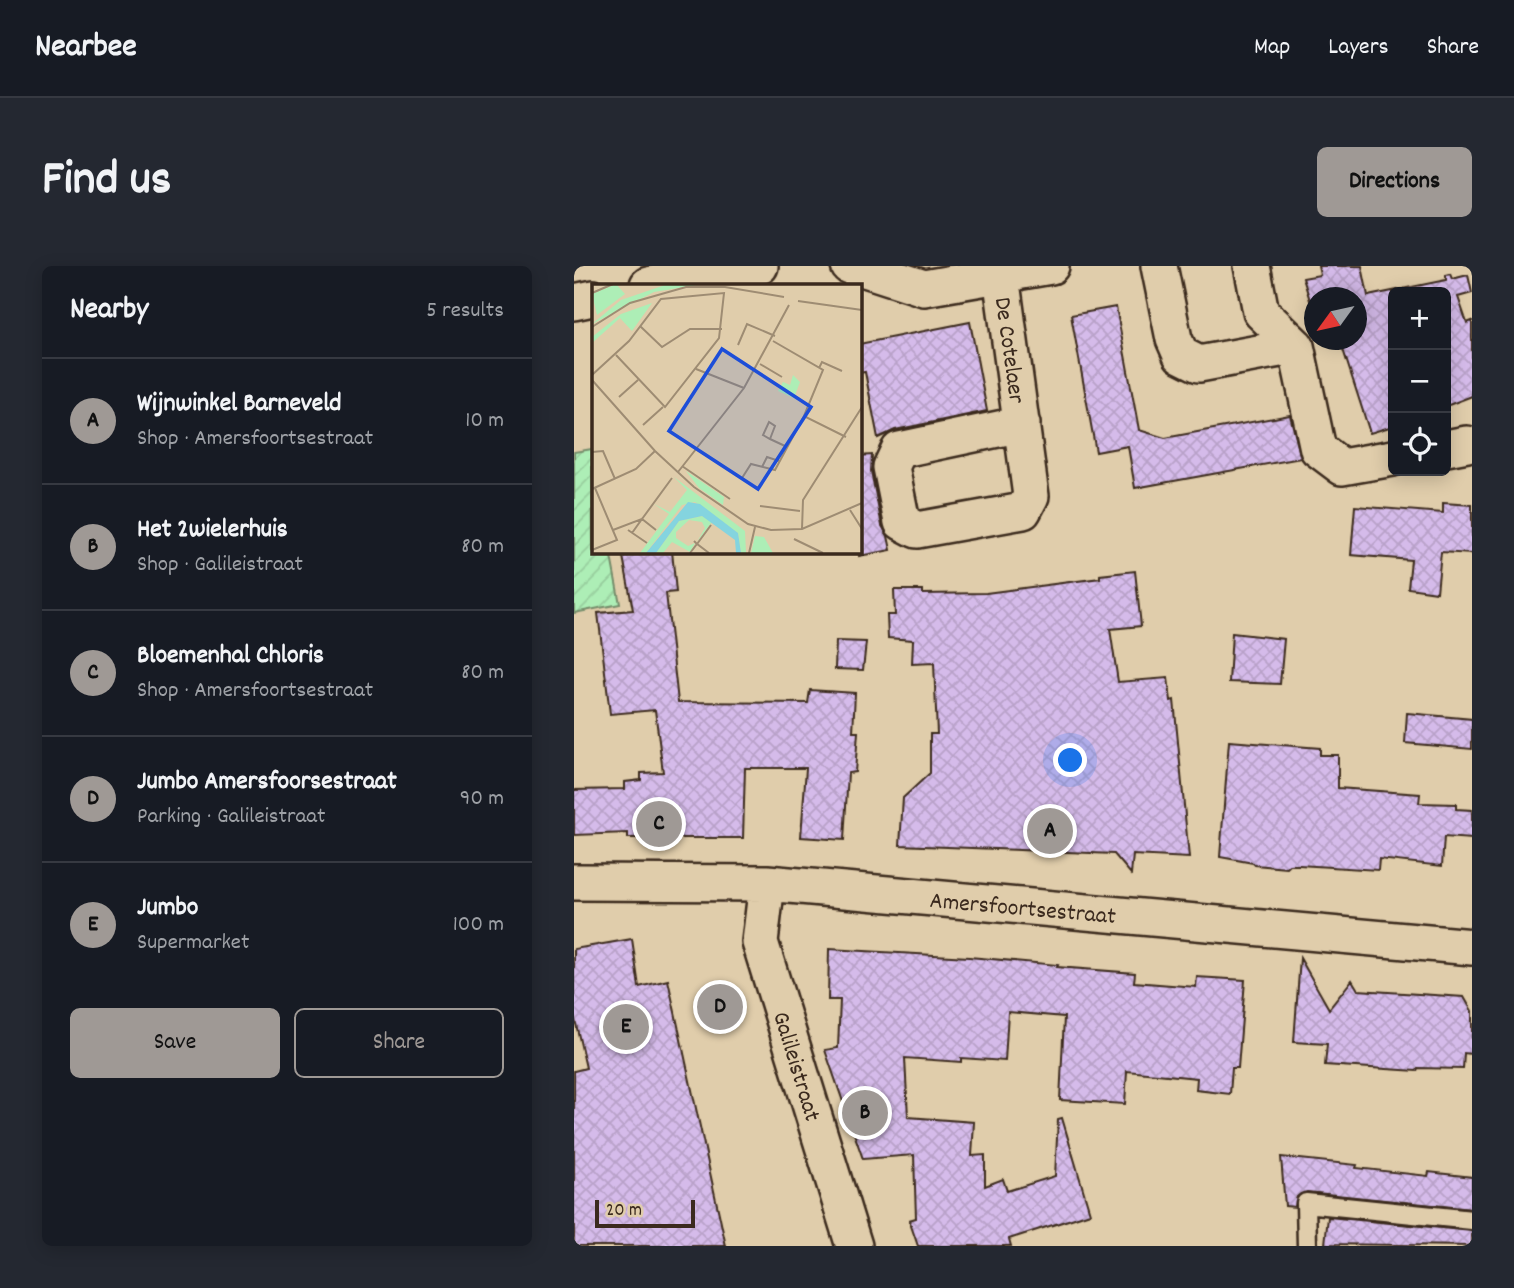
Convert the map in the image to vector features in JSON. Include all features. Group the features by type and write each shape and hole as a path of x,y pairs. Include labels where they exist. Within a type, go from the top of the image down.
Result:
{"street":[{"path":"667,277 760,266"},
{"name":"De Cotelaer","path":"849,266 924,288 1051,266"},
{"path":"1159,266 1174,339 1181,355 1199,365 1296,346"},
{"path":"1252,266 1261,312 1296,346 1318,449 1342,467 1388,459"},
{"name":"De Cotelaer","path":"1001,275 1022,424"},
{"path":"574,302 592,298"},
{"name":"Amersfoortsestraat","path":"574,882 767,883 1472,947"},
{"name":"Galileistraat","path":"767,883 760,942 854,1246"}],"lane":[{"path":"1307,1246 1306,1203 1472,1220"}],"green space":[{"path":"592,449 592,553 610,553 620,604 574,613 574,452"}],"building":[{"path":"1318,266 1362,266 1366,287 1306,287 1303,278 1320,275"},
{"path":"1450,274 1452,279 1468,275 1472,293 1458,297 1467,323 1472,321 1472,396 1451,404 1451,287 1412,287 1446,280 1446,275"},
{"path":"1367,291 1368,296 1388,292 1388,428 1370,433 1343,350 1367,350"},
{"path":"1116,307 1139,430 1165,438 1290,415 1301,458 1135,488 1128,446 1096,452 1071,315"},
{"path":"970,322 987,411 895,430 878,438 865,372 861,373 861,344"},
{"path":"872,455 871,471 882,526 888,536 891,550 859,556 861,553 861,456"},
{"path":"1443,503 1472,505 1472,554 1441,552 1437,592 1408,588 1411,560 1351,555 1355,506 1443,513"},
{"path":"622,553 672,553 676,592 666,593 678,702 808,703 810,690 855,693 853,732 858,732 855,772 848,773 844,840 801,837 806,768 745,768 743,838 628,838 628,833 574,835 574,790 625,789 625,782 641,780 641,773 663,772 655,710 610,714 598,613 633,610"},
{"path":"1135,571 1141,626 1110,629 1118,682 1168,678 1171,701 1174,700 1189,858 1133,855 1131,874 1114,854 900,845 903,798 930,773 930,734 937,734 934,663 912,664 913,640 888,638 887,615 895,615 894,590 923,590 923,594 986,593"},
{"path":"1232,633 1284,639 1280,684 1229,682"},
{"path":"836,641 866,642 863,670 835,669"},
{"path":"1407,713 1472,719 1472,749 1405,743"},
{"path":"1229,741 1320,748 1320,755 1338,755 1338,788 1420,794 1419,803 1456,804 1456,809 1472,810 1472,839 1444,837 1442,866 1379,859 1378,870 1299,865 1290,865 1287,868 1255,865 1220,857"},
{"path":"632,939 639,987 668,980 726,1246 574,1246 574,1071 586,1068 574,1015 574,949"},
{"path":"829,949 1058,965 1057,967 1135,973 1134,982 1196,987 1197,977 1245,980 1238,1068 1232,1068 1230,1094 1196,1090 1197,1078 1127,1071 1125,1104 1060,1100 1064,1017 1008,1012 1005,1061 961,1058 961,1062 905,1058 908,1117 974,1122 972,1156 985,1155 985,1186 1003,1179 1007,1191 1055,1176 1058,1119 1062,1118 1090,1213 1009,1239 1011,1246 918,1246 909,1220 916,1218 914,1155 863,1159 825,1050 838,1048 840,1000 828,1000"},
{"path":"1300,958 1329,1009 1352,980 1358,990 1464,997 1472,1011 1472,1054 1464,1053 1463,1069 1418,1068 1417,1071 1325,1065 1327,1044 1294,1042"},
{"path":"1281,1157 1428,1176 1429,1172 1472,1177 1472,1209 1307,1192 1297,1197 1295,1207 1285,1206"},
{"path":"1328,1217 1472,1231 1472,1246 1325,1244"}],"place":[{"name":"Bloemenhal Chloris","path":"659,824"},
{"name":"Wijnwinkel Barneveld","path":"1050,831"},
{"name":"Jumbo Amersfoorsestraat","path":"720,1007"},
{"name":"Jumbo","path":"626,1027"},
{"name":"Het 2wielerhuis","path":"865,1113"}]}
